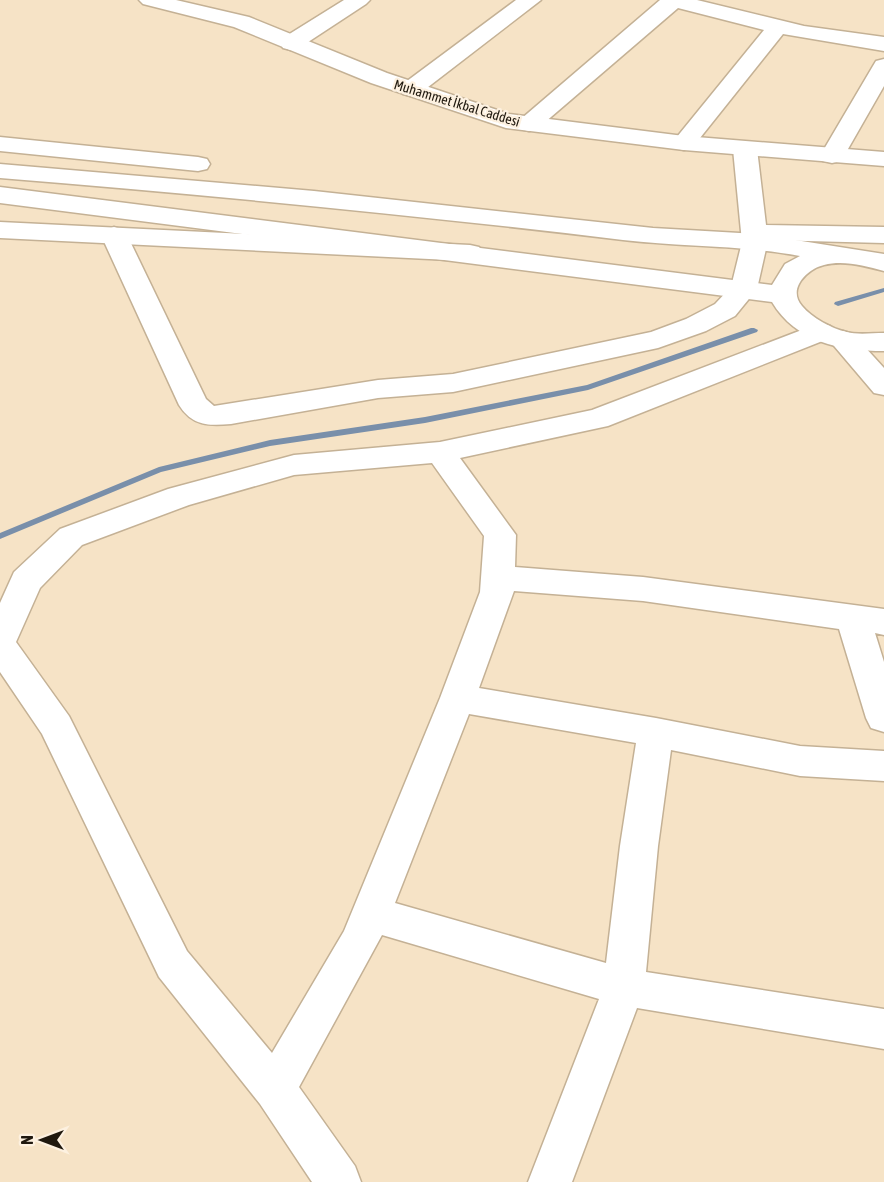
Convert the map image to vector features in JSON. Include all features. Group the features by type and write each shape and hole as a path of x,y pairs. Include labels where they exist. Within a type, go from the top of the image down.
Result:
{"main road":[{"name":"Muhammet İkbal Caddesi","path":"150,0 242,22 411,89 506,121 684,143 884,159"},
{"path":"291,42 359,0"},
{"path":"411,89 530,0"},
{"path":"529,124 673,0 804,33 884,44"},
{"path":"684,143 778,27"},
{"path":"832,156 884,66"},
{"path":"0,144 280,173 483,215"},
{"path":"114,235 194,405 208,416 378,389 453,383 658,339 696,325 725,310 744,289 755,237 745,149"},
{"path":"0,171 483,215 633,234 755,237 884,235"},
{"path":"0,195 784,295"},
{"path":"0,230 470,254"},
{"path":"755,237 834,256"},
{"path":"877,257 834,256 812,260 796,269 786,281 784,295 792,312 832,336 884,386"},
{"path":"339,1182 275,1089 173,964 56,726 0,643 26,581 71,537 179,497 294,465 440,452 598,419 832,336 884,342"},
{"path":"275,1089 360,940 458,698 497,592 500,535 440,452"},
{"path":"498,578 643,589 868,620 884,717"},
{"path":"458,698 656,732 800,761 884,766"},
{"path":"550,1182 624,987 639,846 656,732"},
{"path":"371,914 624,987 884,1029"}],"waterway":[{"path":"838,304 884,290"},
{"path":"0,536 159,470 270,443 425,420 588,387 754,330"}]}
